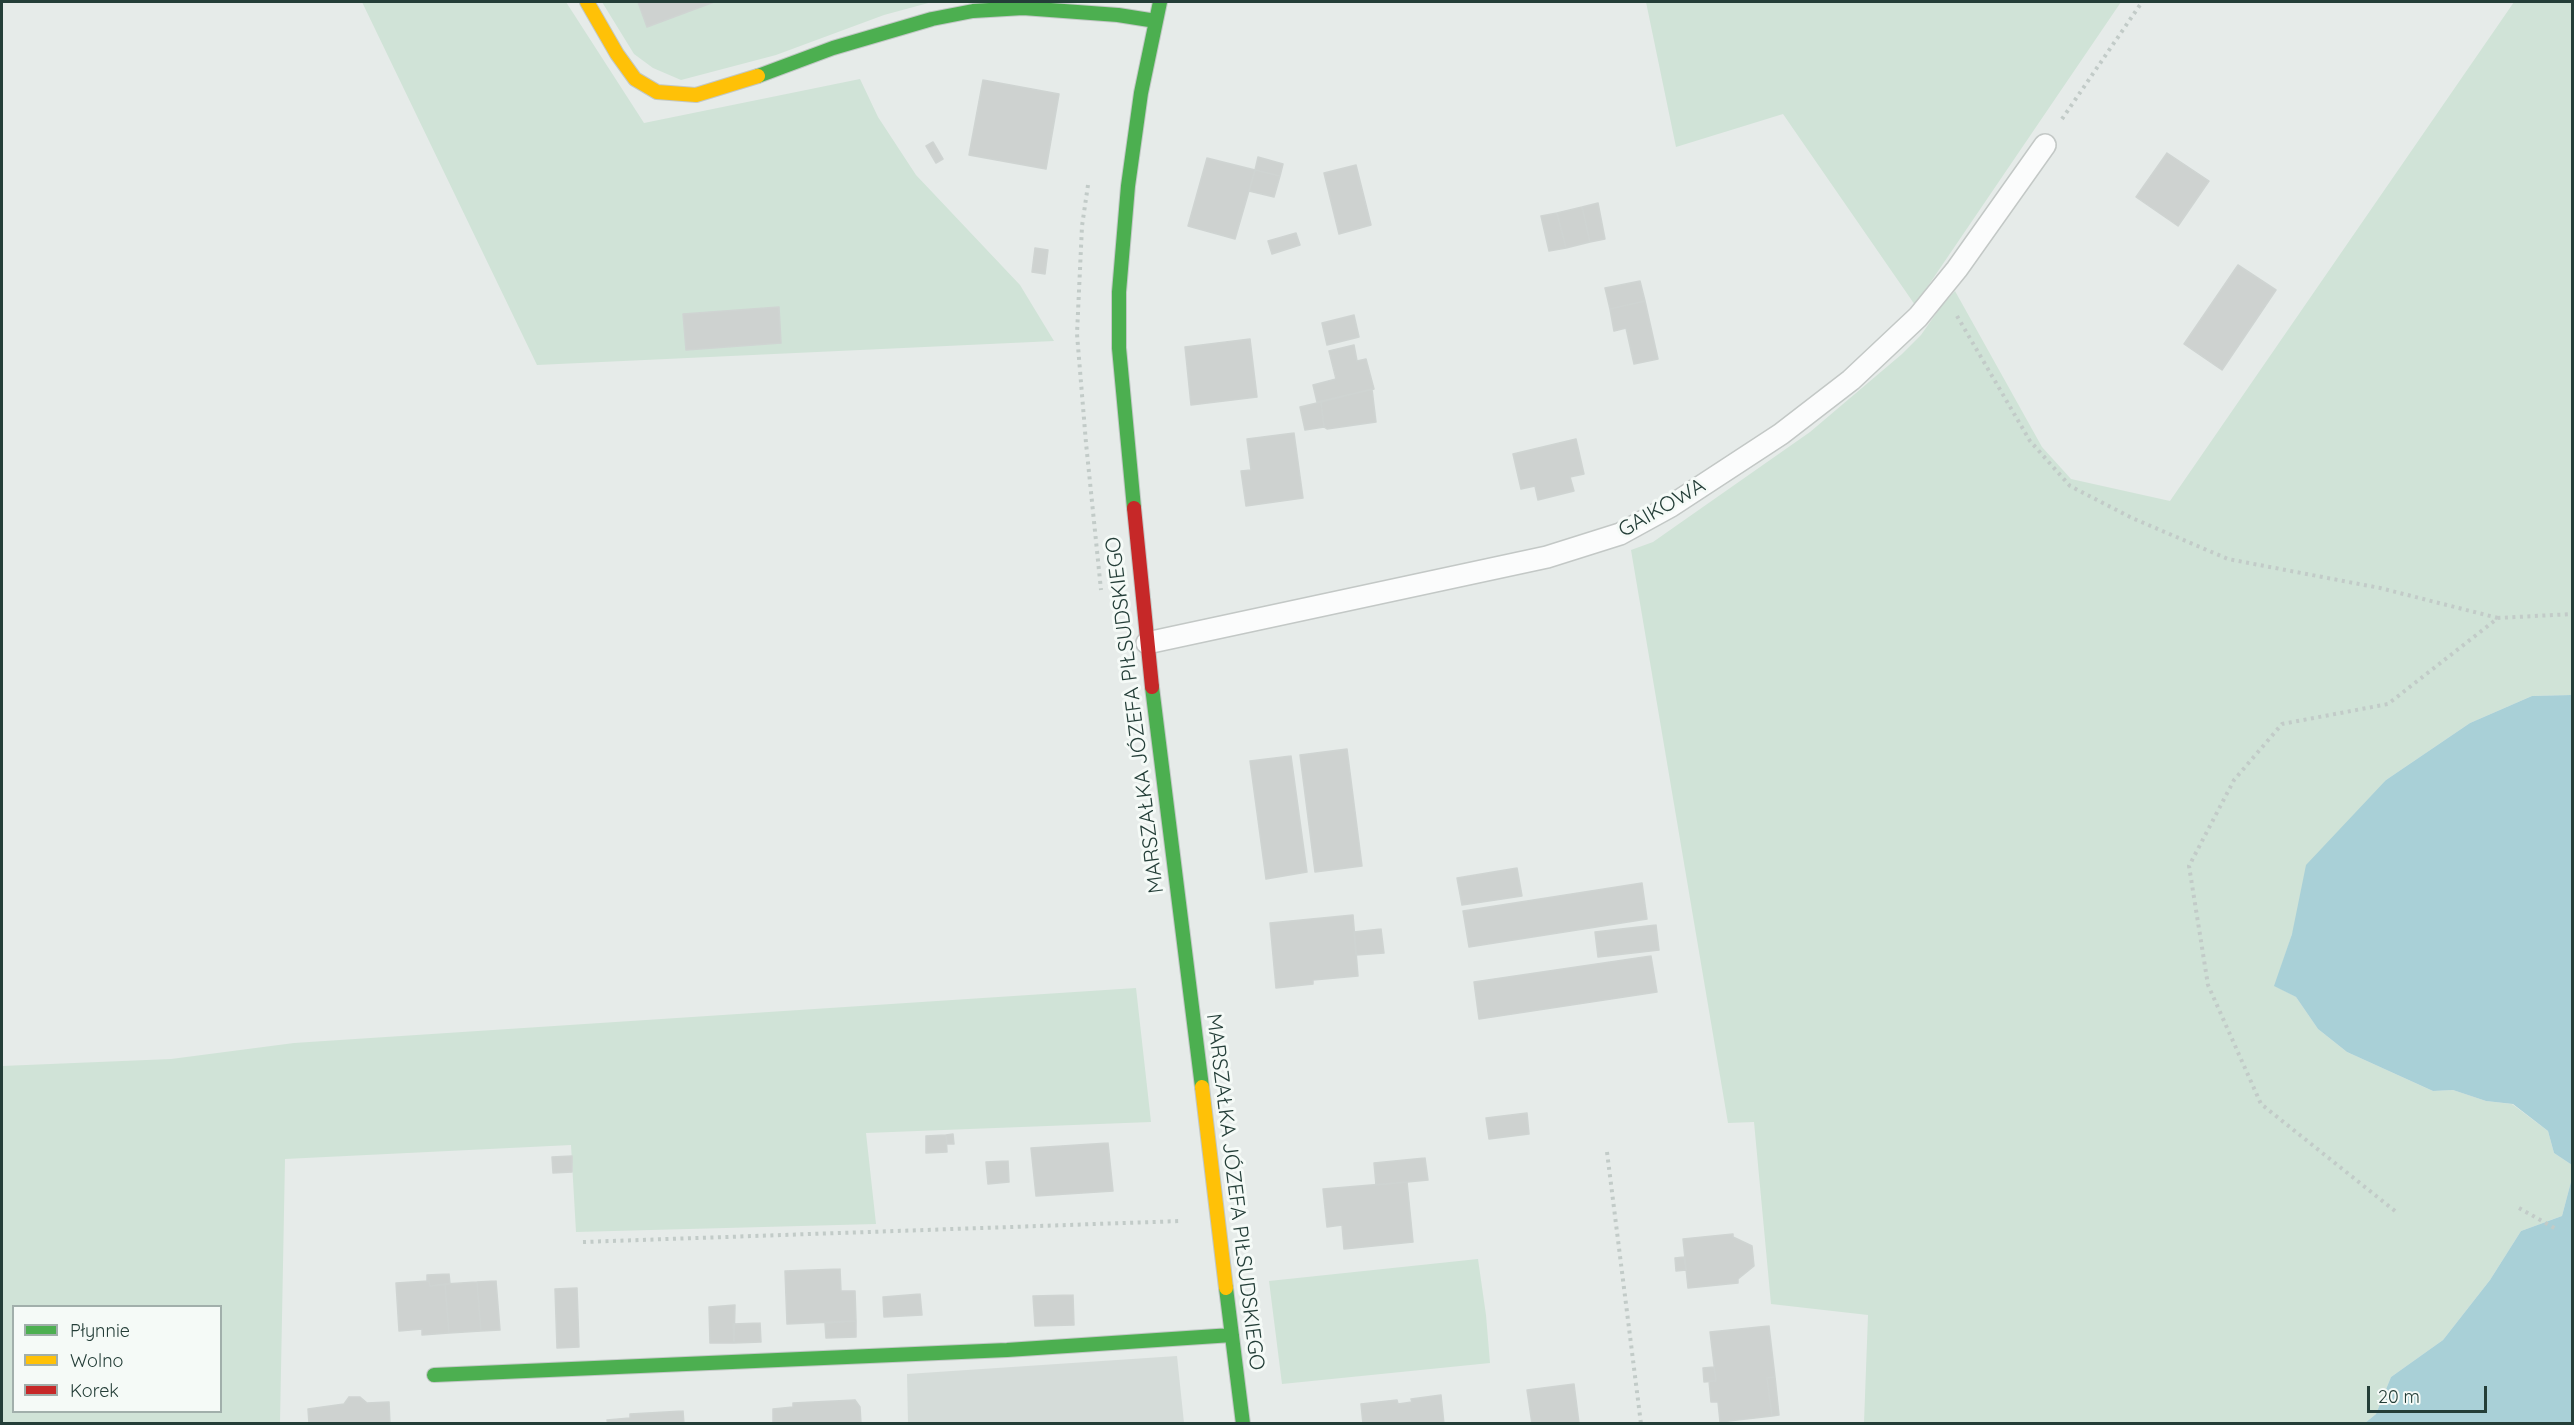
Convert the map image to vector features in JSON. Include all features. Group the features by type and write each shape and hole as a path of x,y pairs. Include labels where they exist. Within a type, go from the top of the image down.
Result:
{"street":[{"path":"587,2 617,54 635,79 657,92 696,95 758,76 833,48 932,19 974,11 1023,8 1118,15 1156,21"},
{"name":"MARSZAŁKA JÓZEFA PIŁSUDSKIEGO","path":"1160,2 1141,93 1128,186 1119,292 1119,348 1124,420 1147,643 1243,1424"},
{"path":"434,1375 1007,1350 1232,1335"}],"lane":[{"name":"GAIKOWA","path":"1147,643 1547,557 1620,534 1671,506 1781,434 1868,364 1918,317 1942,288 2044,145"}],"path":[{"path":"2044,145 2142,2"},
{"path":"1942,288 2030,441 2070,486 2132,518 2228,559 2380,588 2498,618 2572,614"},
{"path":"2395,1211 2261,1104 2208,985 2189,866 2234,780 2282,724 2388,704 2498,618"},
{"path":"1607,1152 1641,1424"},
{"path":"2519,1208 2558,1230"},
{"path":"583,1242 1217,1220"}],"shaded area":[{"path":"1177,1356 1184,1423 908,1423 907,1374"}],"green space":[{"path":"362,2 566,2 644,123 860,79 878,117 916,175 1020,285 1054,341 537,365"},
{"path":"602,2 932,2 884,15 776,55 681,80 653,68 634,54"},
{"path":"1646,2 2121,2 1915,305 1783,114 1676,147"},
{"path":"2514,2 2572,2 2572,695 2532,696 2470,723 2386,780 2292,934 2275,986 2296,997 2318,1029 2347,1052 2433,1091 2453,1090 2486,1101 2512,1104 2548,1131 2554,1153 2572,1165 2572,1178 2562,1216 2521,1231 2490,1280 2443,1340 2391,1377 2376,1414 2365,1423 1864,1423 1868,1315 1771,1304 1754,1122 1728,1123 1631,550 1653,542 1810,432 1902,354 1921,335 1955,291 2042,447 2071,479 2170,501"},
{"path":"1136,988 1151,1122 866,1133 876,1224 576,1232 571,1145 285,1159 280,1423 2,1424 2,1066 171,1059 294,1043"},
{"path":"1478,1259 1490,1363 1282,1384 1269,1281"}],"water":[{"path":"2572,695 2572,1165 2554,1153 2548,1131 2513,1104 2486,1101 2453,1090 2433,1091 2347,1052 2318,1029 2296,997 2274,986 2292,934 2306,865 2386,780 2470,723 2532,696"},
{"path":"2572,1178 2572,1423 2365,1423 2376,1414 2391,1377 2443,1340 2490,1280 2521,1231 2562,1216"}],"building":[{"path":"638,2 714,2 647,27"},
{"path":"983,80 1059,94 1046,169 969,155"},
{"path":"933,142 943,159 936,163 926,146"},
{"path":"2167,153 2209,181 2178,226 2136,197"},
{"path":"1258,157 1283,164 1280,176 1255,170"},
{"path":"1207,158 1255,170 1235,239 1188,226"},
{"path":"1356,165 1371,225 1339,234 1324,173"},
{"path":"1255,170 1280,176 1274,197 1249,191"},
{"path":"1598,203 1605,239 1590,242 1582,207"},
{"path":"1582,207 1590,242 1566,248 1557,213"},
{"path":"1557,213 1566,248 1549,251 1541,216"},
{"path":"1296,233 1300,245 1272,254 1268,241"},
{"path":"1035,248 1048,250 1045,274 1032,272"},
{"path":"2238,265 2276,290 2222,370 2184,344"},
{"path":"1640,281 1645,301 1610,309 1605,288"},
{"path":"1645,301 1658,359 1634,364 1626,328 1614,331 1610,309"},
{"path":"779,307 781,343 686,350 683,314"},
{"path":"1354,315 1359,337 1327,345 1322,323"},
{"path":"1250,339 1257,397 1191,405 1185,347"},
{"path":"1354,345 1357,361 1366,359 1374,389 1317,402 1313,385 1336,379 1329,351"},
{"path":"1372,389 1376,422 1327,429 1324,427 1321,402"},
{"path":"1321,402 1324,427 1305,430 1300,407"},
{"path":"1294,433 1303,498 1246,506 1241,471 1251,470 1247,439"},
{"path":"1576,439 1584,474 1570,477 1574,491 1538,500 1535,486 1521,489 1513,454"},
{"path":"1347,749 1362,866 1315,872 1300,755"},
{"path":"1291,756 1307,872 1266,879 1250,761"},
{"path":"1517,868 1522,896 1462,905 1457,878"},
{"path":"1642,883 1647,919 1469,947 1463,911"},
{"path":"1353,915 1358,976 1313,980 1313,984 1276,988 1270,923"},
{"path":"1656,925 1659,950 1598,957 1595,932"},
{"path":"1381,929 1384,953 1356,955 1354,932"},
{"path":"1651,956 1657,992 1479,1019 1474,982"},
{"path":"1527,1113 1529,1134 1489,1139 1486,1118"},
{"path":"953,1134 954,1144 947,1144 946,1135"},
{"path":"946,1135 947,1152 926,1153 926,1136"},
{"path":"1108,1143 1113,1191 1036,1196 1031,1148"},
{"path":"572,1156 572,1172 553,1173 552,1157"},
{"path":"1425,1158 1428,1180 1376,1185 1374,1163"},
{"path":"1008,1161 1009,1182 988,1184 986,1162"},
{"path":"1407,1182 1413,1242 1344,1249 1342,1225 1327,1227 1323,1189"},
{"path":"1733,1234 1733,1237 1752,1246 1754,1266 1738,1279 1738,1283 1688,1288 1683,1239"},
{"path":"1684,1257 1686,1270 1676,1271 1675,1258"},
{"path":"840,1269 841,1291 855,1291 856,1321 787,1324 785,1271"},
{"path":"449,1274 450,1284 430,1286 427,1281 427,1275"},
{"path":"429,1281 430,1286 445,1284 449,1333 422,1335 422,1329 399,1331 396,1283"},
{"path":"496,1281 500,1330 481,1331 477,1282"},
{"path":"477,1282 481,1331 449,1333 445,1284"},
{"path":"577,1288 579,1347 557,1348 555,1289"},
{"path":"920,1294 922,1315 884,1317 883,1297"},
{"path":"1073,1295 1074,1325 1035,1326 1033,1296"},
{"path":"735,1305 734,1343 710,1343 709,1307"},
{"path":"856,1321 856,1337 826,1338 825,1323"},
{"path":"760,1323 761,1342 734,1343 733,1324"},
{"path":"1769,1326 1775,1377 1767,1378 1772,1416 1720,1422 1718,1402 1711,1402 1709,1381 1716,1381 1710,1332"},
{"path":"1714,1367 1716,1381 1704,1382 1703,1368"},
{"path":"1775,1377 1779,1415 1772,1416 1767,1378"},
{"path":"1574,1384 1579,1423 1532,1424 1527,1390"},
{"path":"1441,1395 1444,1424 1363,1424 1361,1404 1397,1400 1398,1404 1412,1402 1411,1399"},
{"path":"349,1397 360,1397 367,1403 389,1402 390,1424 309,1424 308,1409 344,1404"},
{"path":"855,1400 860,1407 861,1424 773,1424 773,1409 793,1407 793,1403"},
{"path":"683,1411 684,1424 608,1424 607,1420 630,1418 630,1414"}],"traffic: fast":[{"path":"1134,508 1119,348 1119,292 1128,186 1141,93 1160,2"},
{"path":"758,76 833,48 932,19 973,11 1023,8 1118,15 1156,21"},
{"path":"1152,687 1202,1087"},
{"path":"1226,1288 1243,1424"},
{"path":"434,1375 1007,1350 1232,1335"}],"traffic: slow":[{"path":"587,2 617,54 635,79 657,92 696,95 758,76"},
{"path":"1202,1087 1226,1288"}],"traffic: jam":[{"path":"1134,508 1152,687"}]}
